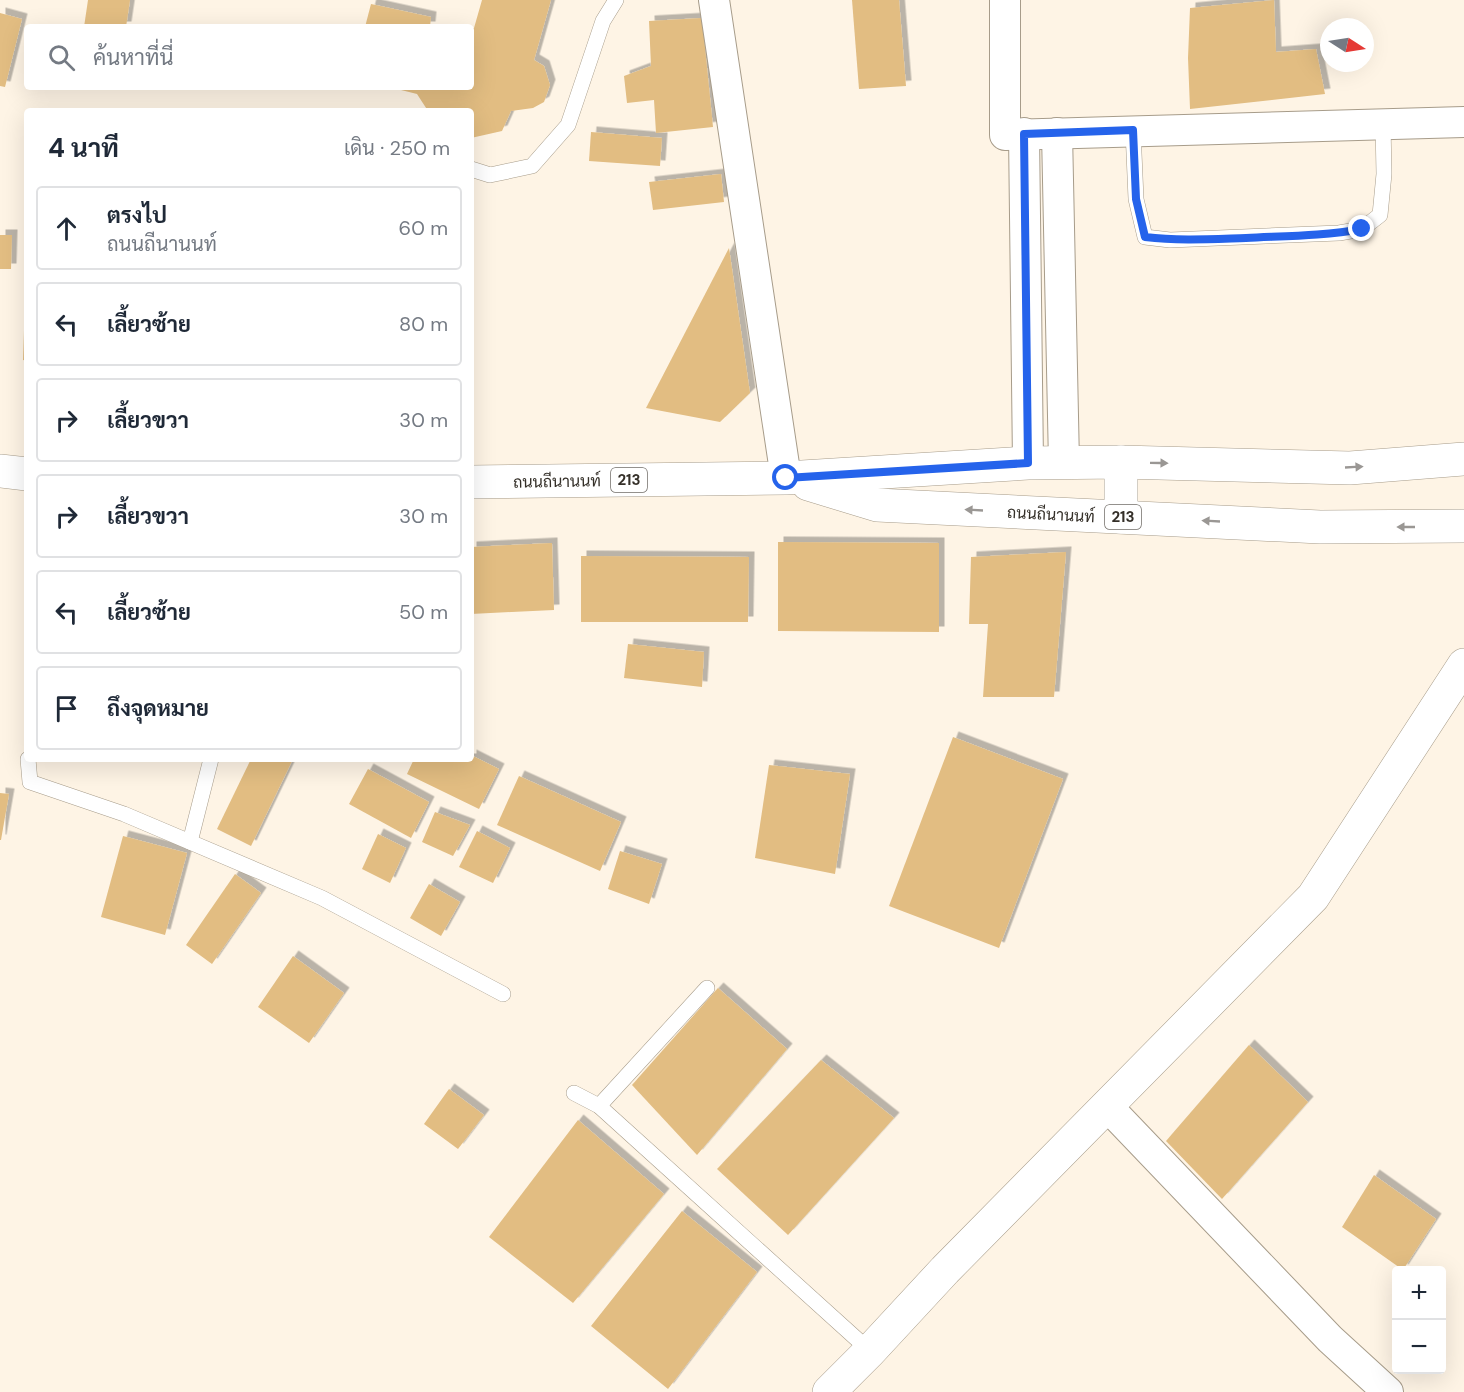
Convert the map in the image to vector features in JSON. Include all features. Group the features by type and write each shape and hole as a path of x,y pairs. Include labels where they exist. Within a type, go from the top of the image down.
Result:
{"main road":[{"name":"ถนนถีนานนท์","path":"474,482 786,478 1028,463 1121,462 1350,468 1464,459"},
{"path":"1120,517 1121,462"},
{"path":"0,471 24,474"},
{"name":"ถนนถีนานนท์","path":"786,478 877,505 1320,526 1464,526"},
{"path":"830,1392 945,1270 1313,897 1464,665"}],"street":[{"path":"714,0 786,478"},
{"path":"1005,0 1005,135 1464,122"},
{"path":"1057,133 1064,463"},
{"path":"1024,134 1028,463"},
{"path":"1107,1106 1330,1339 1388,1392"}],"lane":[{"path":"474,170 490,175 532,166 568,125 603,21 616,0"},
{"path":"1133,130 1136,199 1145,237 1170,240 1308,236 1362,229 1380,216 1384,174 1383,124"},
{"path":"28,762 30,782 124,814 322,898 503,994"},
{"path":"190,842 210,762"},
{"path":"599,1106 707,988"},
{"path":"574,1093 599,1106 870,1351"}],"building":[{"path":"88,0 130,0 126,24 84,24"},
{"path":"482,0 551,0 534,60 544,66 550,85 544,102 533,108 511,111 502,131 474,137 474,108 426,108 417,94 401,90 474,90 474,28"},
{"path":"852,0 899,0 906,86 859,89"},
{"path":"1274,0 1276,52 1316,49 1325,94 1190,109 1188,58 1190,8"},
{"path":"371,4 431,17 430,24 366,24"},
{"path":"0,13 22,19 5,87 0,86"},
{"path":"702,18 713,127 656,133 654,100 627,103 624,76 651,66 649,21"},
{"path":"591,132 662,138 660,166 589,161"},
{"path":"721,174 724,202 653,210 649,182"},
{"path":"0,235 12,235 11,269 0,269"},
{"path":"729,248 750,393 720,422 646,408"},
{"path":"778,542 939,543 939,632 778,631"},
{"path":"552,543 554,610 474,614 474,547"},
{"path":"1066,552 1054,697 983,697 988,624 969,624 971,557"},
{"path":"581,556 749,557 748,622 581,622"},
{"path":"628,644 704,652 702,687 624,678"},
{"path":"953,737 1063,779 999,948 889,906"},
{"path":"474,756 499,769 479,809 407,774 413,762 474,762"},
{"path":"250,762 292,762 251,846 217,829"},
{"path":"769,765 850,774 835,874 755,858"},
{"path":"368,769 429,802 411,838 349,804"},
{"path":"519,776 621,822 600,871 497,825"},
{"path":"0,793 9,794 1,840 0,840"},
{"path":"435,812 470,825 453,856 422,842"},
{"path":"477,831 510,848 493,883 459,867"},
{"path":"378,834 406,848 390,883 362,869"},
{"path":"123,836 187,853 165,935 101,917"},
{"path":"620,851 662,864 649,904 608,889"},
{"path":"235,874 261,893 212,964 186,945"},
{"path":"429,884 460,902 441,936 410,918"},
{"path":"293,956 344,993 309,1043 258,1007"},
{"path":"718,988 787,1049 697,1155 632,1085"},
{"path":"1249,1045 1308,1102 1222,1199 1166,1141"},
{"path":"821,1060 894,1118 788,1235 717,1169"},
{"path":"449,1089 484,1115 458,1149 424,1124"},
{"path":"578,1120 664,1194 573,1303 489,1237"},
{"path":"1374,1175 1436,1219 1406,1266 1397,1266 1342,1227"},
{"path":"682,1211 757,1272 668,1389 591,1326"}],"route":[{"path":"786,478 1028,463 1024,134 1133,130 1136,199 1145,237 1170,240 1308,236 1362,229"}]}
